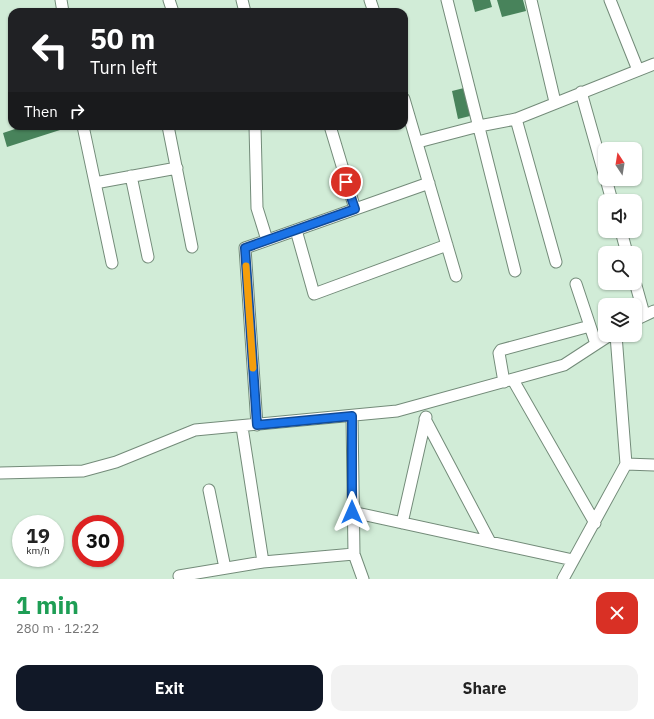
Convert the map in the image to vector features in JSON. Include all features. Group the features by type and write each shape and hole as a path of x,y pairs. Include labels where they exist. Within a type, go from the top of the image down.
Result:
{"street":[{"path":"447,0 515,271"},
{"path":"531,0 555,102"},
{"path":"610,0 638,70"},
{"path":"418,142 479,126 516,119 555,102 654,64"},
{"path":"581,92 598,153"},
{"path":"408,112 456,276"},
{"path":"516,119 556,262"},
{"path":"85,130 112,263"},
{"path":"169,130 192,247"},
{"path":"255,130 257,208 267,240"},
{"path":"331,130 355,209"},
{"path":"95,182 177,168"},
{"path":"131,176 148,257"},
{"path":"257,425 245,248 430,183"},
{"path":"296,230 314,294 447,245"},
{"path":"576,284 596,344"},
{"path":"637,290 644,315"},
{"path":"590,326 501,350 499,353 509,381 595,523"},
{"path":"0,472 83,471 116,462 196,430 242,427 397,411 564,365 599,342"},
{"path":"563,579 626,464 617,342"},
{"path":"402,522 429,403"},
{"path":"352,416 352,512 354,554 364,579"},
{"path":"426,419 490,542"},
{"path":"242,427 263,562"},
{"path":"626,464 654,465"},
{"path":"209,490 225,568"},
{"path":"352,512 573,560"},
{"path":"179,576 263,562 354,554"}],"building":[{"path":"472,0 490,0 492,7 475,12"},
{"path":"497,0 523,0 526,11 502,17"},
{"path":"468,87 474,115 458,119 452,91"},
{"path":"12,130 60,130 7,147 3,133"}],"slow traffic":[{"path":"246,266 253,368"}],"route":[{"path":"346,182 355,209 245,248 257,425 352,416 352,512"}]}
